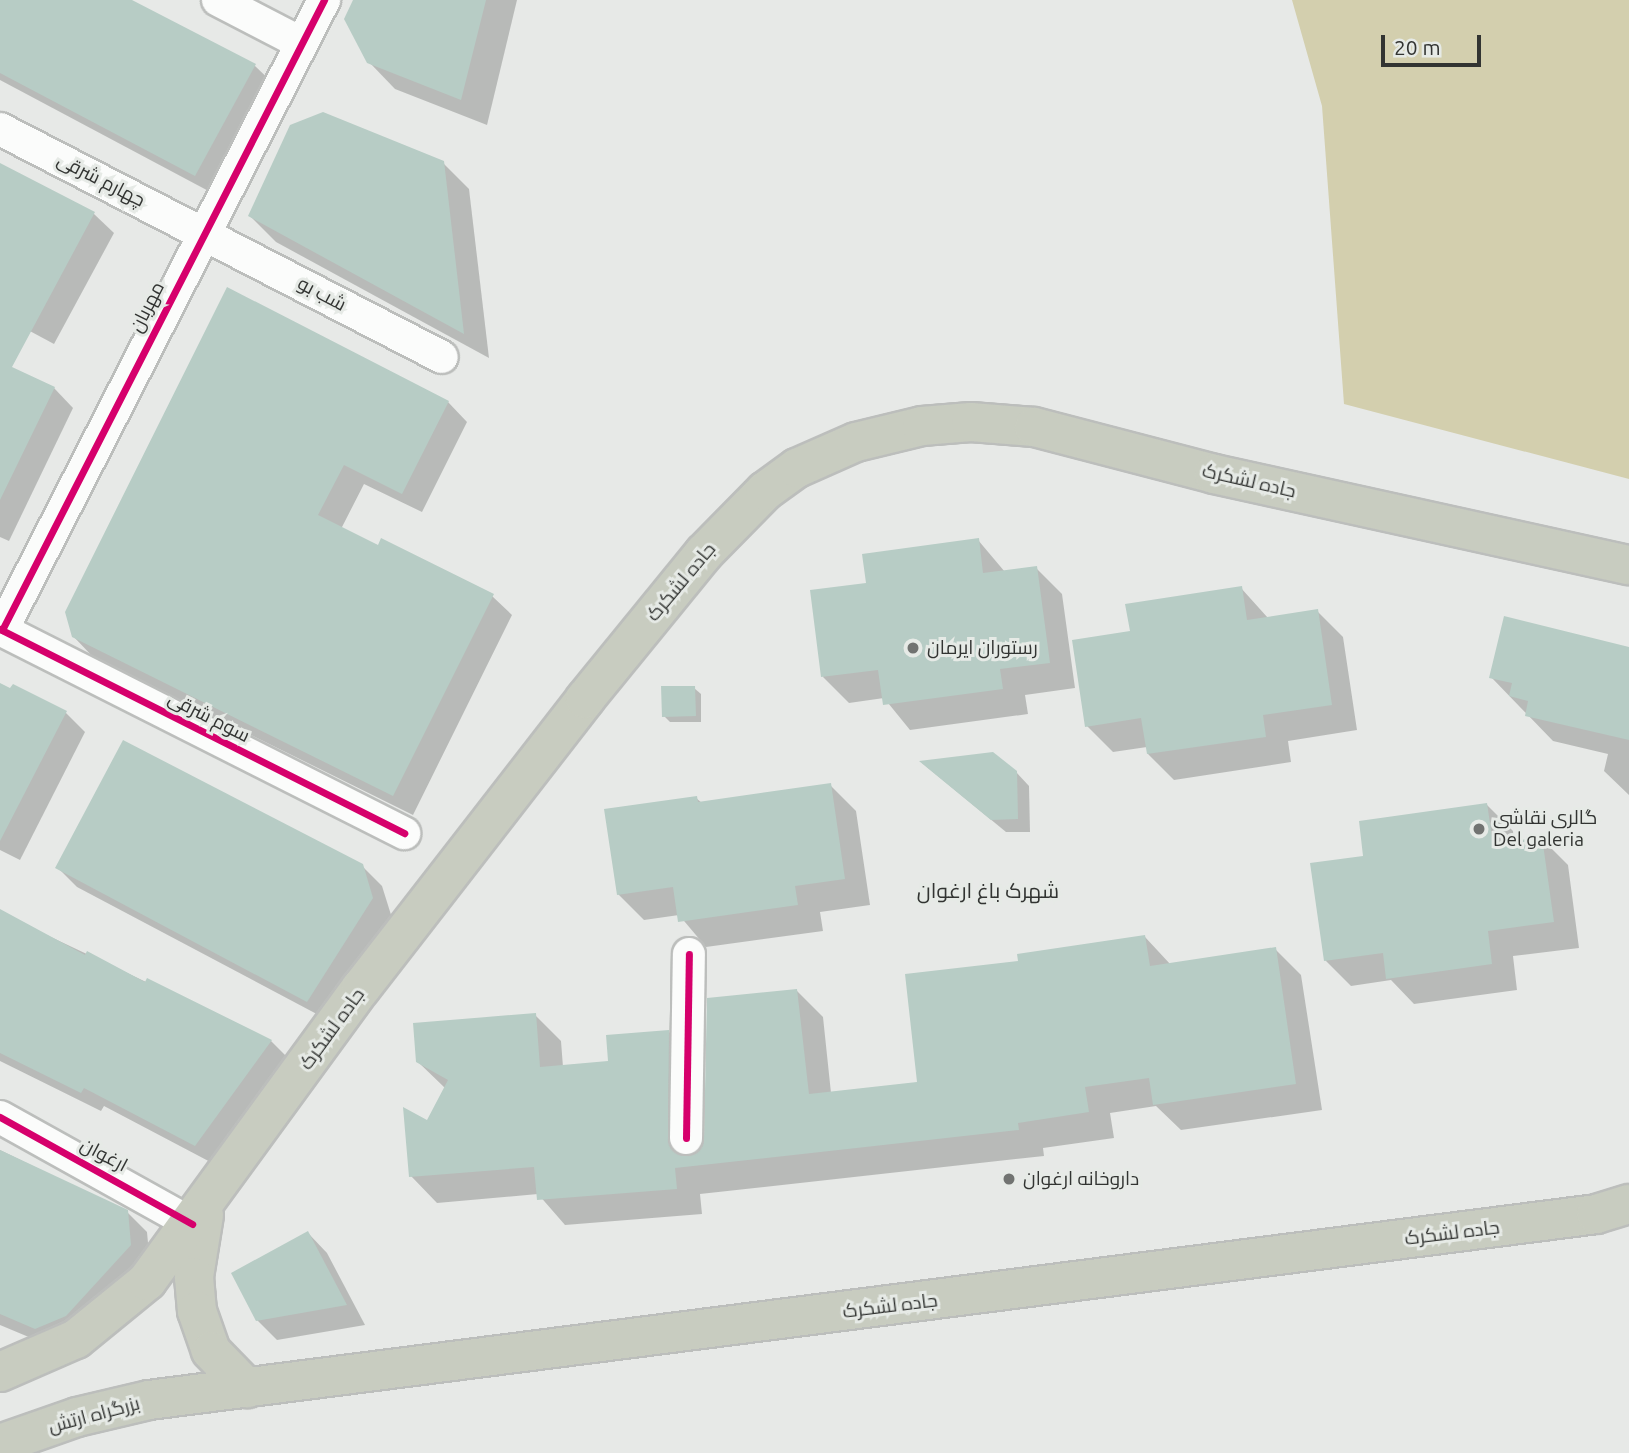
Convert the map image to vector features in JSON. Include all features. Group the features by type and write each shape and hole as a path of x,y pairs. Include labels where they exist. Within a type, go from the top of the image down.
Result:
{"highway":[{"name":"جاده لشکرک","path":"16,1366 76,1339 147,1281 361,988 704,552 765,491 827,454 889,432 922,426 971,422 1034,427 1214,474 1629,565"},
{"name":"جاده لشکرک","path":"149,1401 1597,1214 1629,1204"},
{"path":"199,1213 194,1277 197,1311 211,1351 247,1388"},
{"name":"بزرگراه ارتش","path":"0,1444 77,1417 149,1401"}],"street":[{"path":"218,0 301,43"},
{"name":"مهربان","path":"1,629 202,232 324,0"},
{"name":"چهارم شرقی","path":"0,129 202,232"},
{"name":"شب بو","path":"202,232 442,357"},
{"name":"سوم شرقی","path":"1,629 404,833"},
{"path":"686,1138 689,954"},
{"name":"ارغوان","path":"0,1117 199,1213"}],"shaded area":[{"path":"1292,0 1629,0 1629,479 1344,404 1322,106"}],"building":[{"path":"0,0 132,0 256,64 195,176 0,73"},
{"path":"353,0 486,0 461,100 367,63 344,19"},
{"path":"323,112 444,161 464,334 248,216 290,125"},
{"path":"0,163 95,212 12,367 55,387 0,500"},
{"path":"227,287 449,401 402,494 344,465 318,515 378,545 381,538 494,594 393,796 72,637 65,612"},
{"path":"979,538 983,573 1037,566 1050,663 1000,669 1003,689 883,705 878,670 821,677 810,590 866,583 862,554"},
{"path":"1242,586 1247,620 1318,609 1332,705 1263,715 1266,737 1147,754 1141,718 1085,727 1072,640 1130,631 1125,604"},
{"path":"1504,616 1629,647 1629,740 1525,716 1528,701 1509,696 1512,683 1489,678"},
{"path":"0,683 10,688 13,684 67,711 0,841"},
{"path":"661,686 695,686 696,716 662,717"},
{"path":"123,740 363,864 373,898 307,1002 55,868"},
{"path":"993,752 1017,771 1018,819 991,820 919,761"},
{"path":"831,783 845,879 795,886 798,905 678,922 673,887 617,895 604,809 697,796 698,802"},
{"path":"1487,803 1493,844 1542,837 1554,922 1488,931 1492,964 1386,979 1383,953 1324,961 1310,863 1363,856 1359,821"},
{"path":"0,909 85,955 87,951 145,982 147,978 272,1040 195,1146 84,1088 81,1093 0,1053"},
{"path":"1145,935 1150,966 1276,947 1296,1084 1153,1105 1149,1078 1085,1087 1089,1112 1018,1123 1019,1130 675,1168 677,1189 537,1200 534,1167 409,1177 403,1107 427,1120 448,1080 416,1062 413,1023 536,1013 540,1067 608,1061 606,1035 669,1030 668,1138 676,1153 686,1156 701,1148 704,1138 707,998 797,989 809,1094 917,1082 905,974 1018,961 1017,954"},
{"path":"0,1150 128,1210 131,1245 66,1316 35,1329 0,1314"},
{"path":"308,1231 347,1305 256,1321 231,1273"}],"cycle path":[{"path":"2,630 324,0"},
{"path":"0,629 404,833"},
{"path":"686,1138 689,954"},
{"path":"0,1117 192,1224"}],"place":[{"name":"رستوران ايرمان","path":"913,648"},
{"name":"گالرى نقاشى Del galeria","path":"1479,829"},
{"name":"داروخانه ارغوان","path":"1009,1179"}],"district":[{"name":"شهرک باغ ارغوان","path":"988,890"}]}
